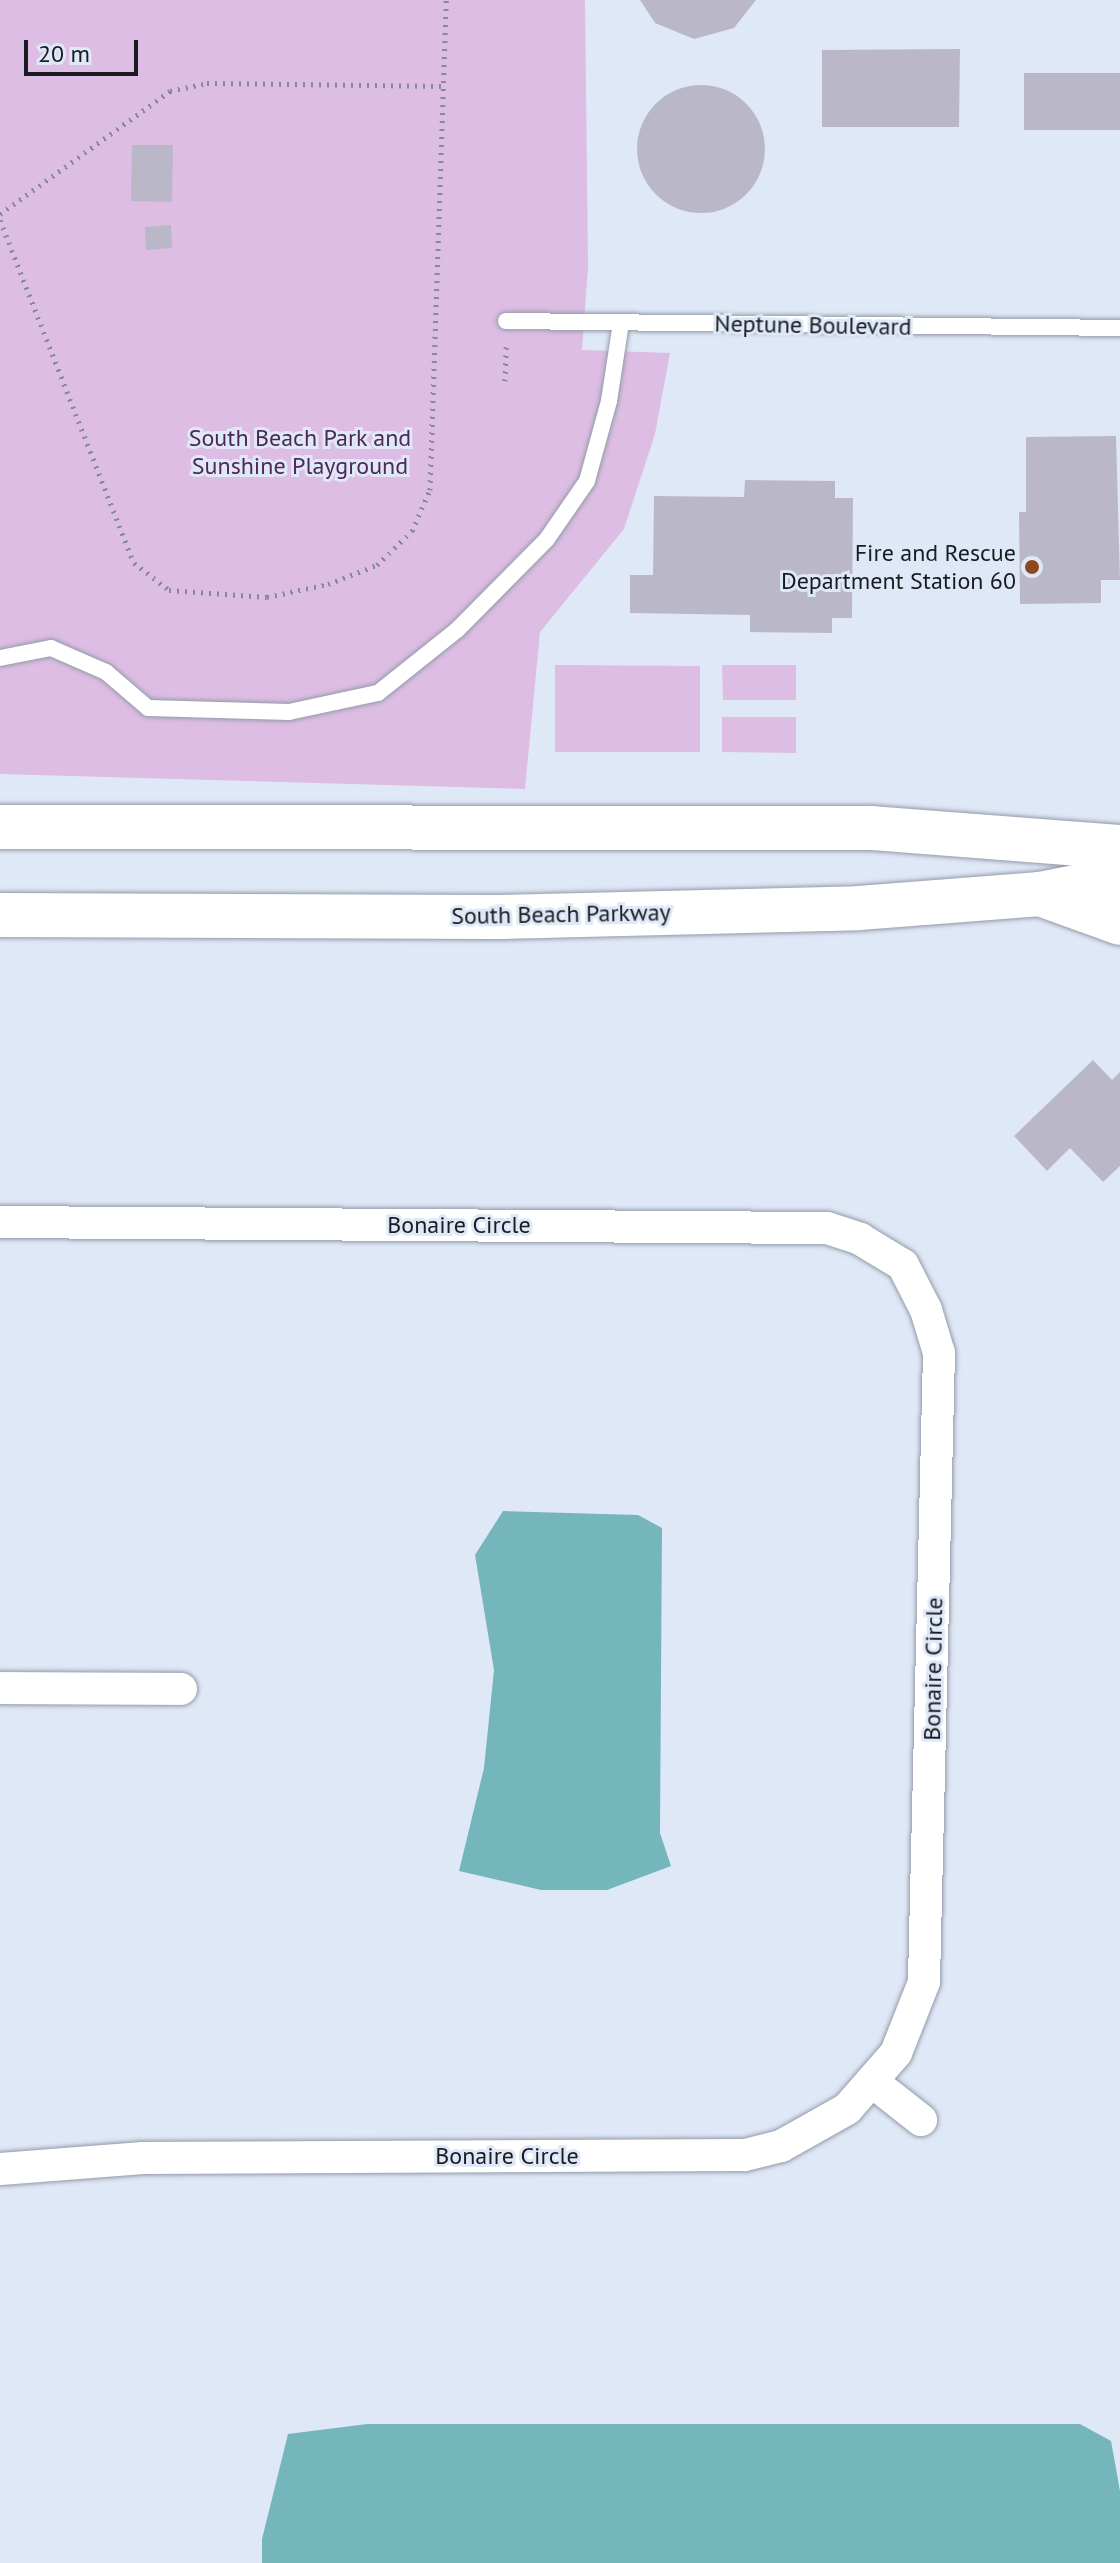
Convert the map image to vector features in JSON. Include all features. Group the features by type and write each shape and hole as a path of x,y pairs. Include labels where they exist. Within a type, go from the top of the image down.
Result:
{"street":[{"path":"0,827 872,828 1120,847"},
{"name":"South Beach Parkway","path":"0,915 500,917 859,908 1040,894 1120,878"},
{"path":"1040,894 1120,923"},
{"name":"Bonaire Circle","path":"0,1222 827,1228 860,1239 903,1265 926,1310 939,1353 927,1944 913,2018 874,2083 816,2131 744,2155 143,2158 0,2169"},
{"path":"0,1688 181,1689"},
{"path":"874,2083 921,2120"}],"lane":[{"name":"Neptune Boulevard","path":"506,321 1120,328"},
{"path":"0,658 51,648 106,672 148,708 289,712 378,693 457,630 547,539 587,481 609,401 621,323"}],"path":[{"path":"443,86 207,83 170,91 0,217 134,563 169,590 267,597 328,584 377,565 412,531 430,490 446,0"}],"green space":[{"name":"South Beach Park and Sunshine Playground","path":"0,0 585,0 588,267 582,350 670,353 655,434 624,529 540,632 525,789 0,774"},
{"path":"555,665 700,666 700,752 555,752"},
{"path":"722,665 796,665 796,700 723,700"},
{"path":"722,717 796,717 796,753 722,752"}],"water":[{"path":"503,1511 638,1515 662,1528 660,1833 671,1866 607,1890 541,1890 459,1871 484,1768 494,1670 475,1555"},
{"path":"367,2424 1080,2424 1111,2441 1120,2491 1120,2563 262,2563 262,2539 288,2434"}],"building":[{"path":"640,0 756,0 734,28 694,39 655,23"},
{"path":"960,49 959,127 822,127 822,50"},
{"path":"1024,73 1120,73 1120,130 1024,130"},
{"path":"701,85 725,90 746,104 760,125 765,149 760,173 746,194 725,208 701,213 677,208 656,194 642,173 637,149 642,125 656,104 677,90"},
{"path":"132,145 173,145 172,202 131,201"},
{"path":"171,225 172,248 146,250 145,227"},
{"path":"1116,436 1120,580 1101,580 1101,603 1020,604 1019,512 1026,512 1026,437"},
{"path":"745,480 835,481 835,498 853,498 852,618 832,618 832,633 750,632 750,615 630,613 630,575 653,575 654,496 744,497"},
{"path":"1093,1060 1112,1080 1120,1072 1120,1166 1103,1182 1070,1148 1047,1171 1014,1136"}],"place":[{"name":"Fire and Rescue Department Station 60","path":"1032,567"}]}
